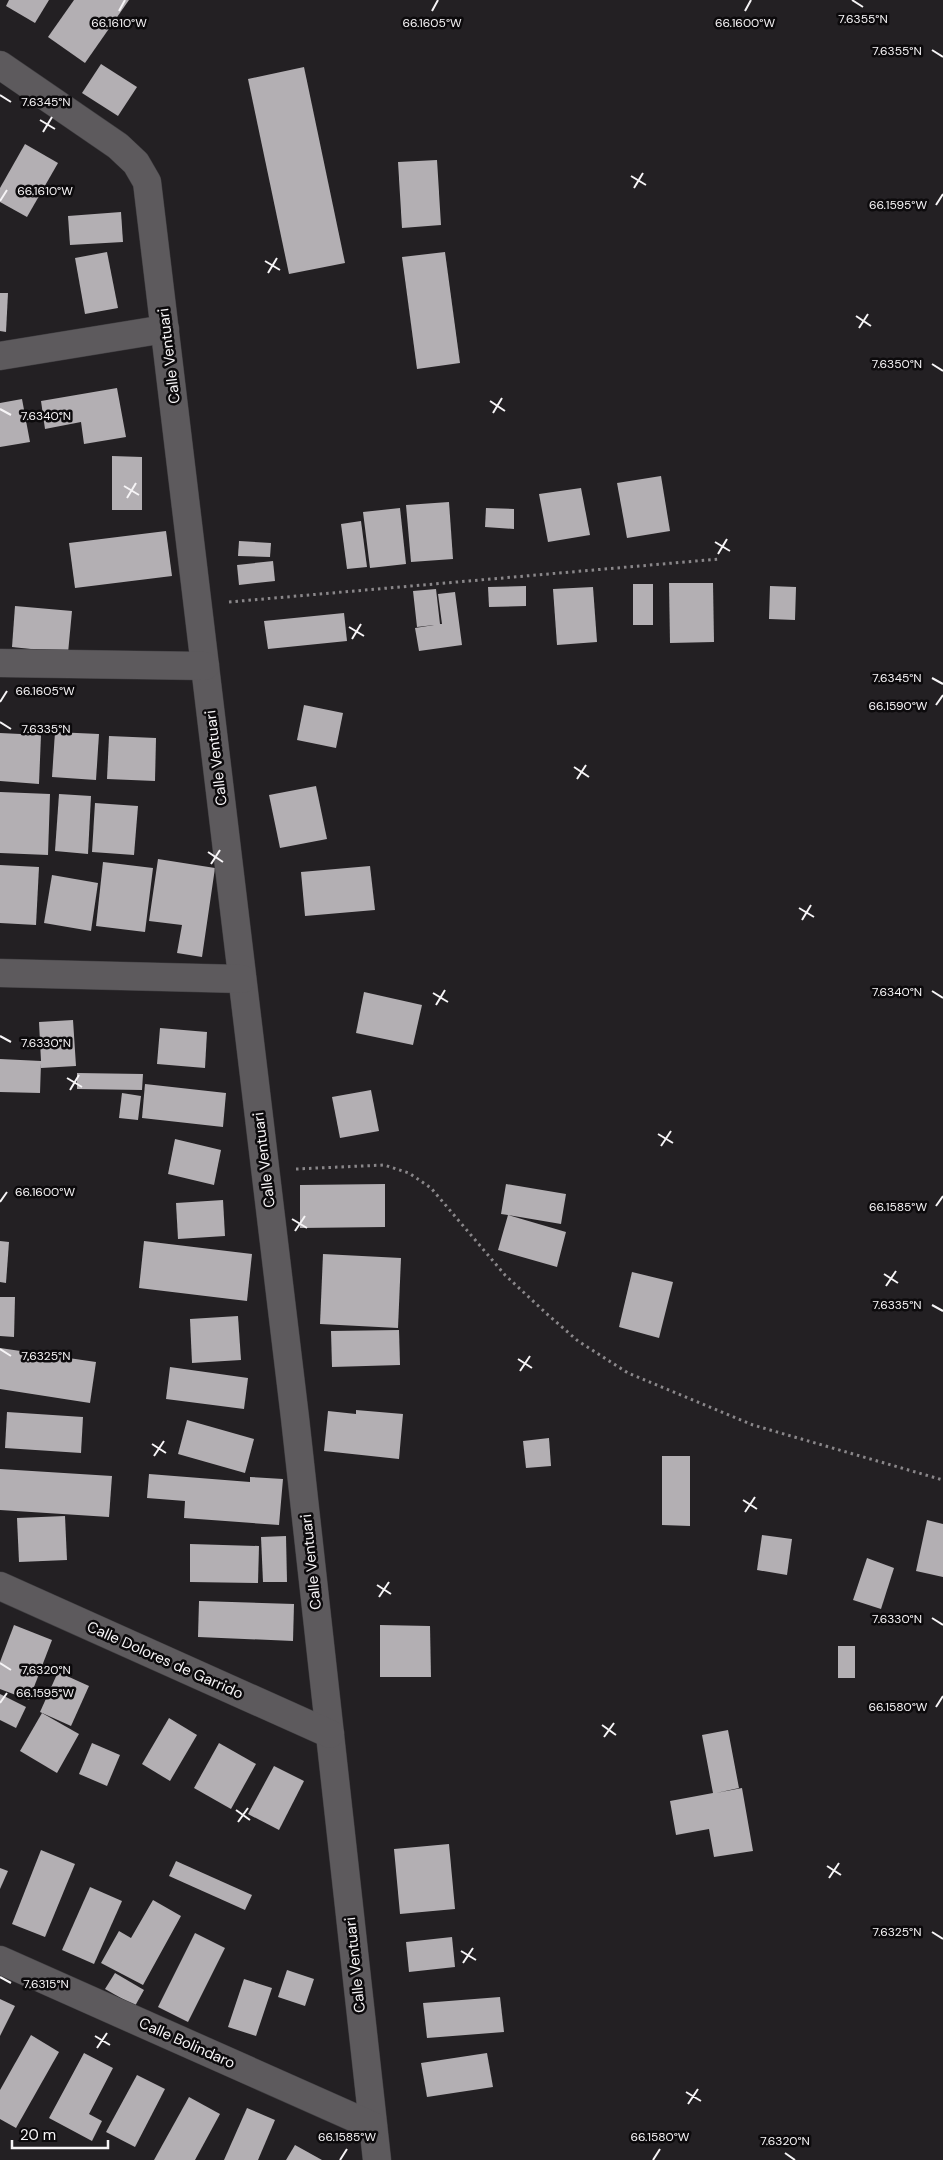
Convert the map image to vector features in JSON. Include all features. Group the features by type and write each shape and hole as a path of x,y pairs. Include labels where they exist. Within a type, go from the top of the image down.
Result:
{"street":[{"name":"Calle Ventuari","path":"0,65 118,146 136,163 147,182 265,1170 377,2160"},
{"path":"0,356 165,329"},
{"path":"0,663 205,666"},
{"path":"0,973 242,979"},
{"name":"Calle Dolores de Garrido","path":"0,1586 330,1734"},
{"name":"Calle Bolindaro","path":"0,1960 374,2126"}],"path":[{"path":"198,605 719,559"},
{"path":"265,1170 384,1165 409,1173 431,1188 505,1275 547,1314 578,1341 628,1373 753,1425 943,1480"}],"building":[{"path":"9,0 49,0 35,23 6,6"},
{"path":"74,0 129,0 85,63 48,37"},
{"path":"101,64 137,87 118,116 82,93"},
{"path":"304,67 345,263 289,274 248,79"},
{"path":"25,144 58,163 27,217 0,202 0,188"},
{"path":"437,160 441,225 402,228 398,162"},
{"path":"121,212 123,242 70,245 68,216"},
{"path":"107,252 118,308 85,314 75,258"},
{"path":"445,252 460,363 417,369 402,257"},
{"path":"0,293 8,293 6,332 0,331"},
{"path":"117,388 126,437 84,444 81,422 45,429 41,401"},
{"path":"22,399 30,442 0,447 0,403"},
{"path":"112,456 142,457 142,510 112,510"},
{"path":"661,476 670,531 627,538 617,483"},
{"path":"581,488 590,535 548,542 539,494"},
{"path":"449,502 453,559 411,562 406,505"},
{"path":"400,508 406,564 370,568 363,512"},
{"path":"486,508 514,509 514,529 485,527"},
{"path":"361,521 367,567 347,569 341,524"},
{"path":"166,531 172,576 75,588 69,543"},
{"path":"239,541 271,543 270,557 238,556"},
{"path":"273,561 275,581 239,585 237,565"},
{"path":"669,583 713,583 714,642 670,643"},
{"path":"633,584 653,584 653,625 633,625"},
{"path":"526,586 526,606 489,607 488,587"},
{"path":"770,586 796,587 795,620 769,619"},
{"path":"593,587 597,642 557,645 553,589"},
{"path":"436,589 440,624 442,624 438,594 455,592 462,645 419,651 415,628 434,625 417,627 413,591"},
{"path":"15,606 72,611 68,653 12,647"},
{"path":"344,613 347,641 268,649 264,621"},
{"path":"304,705 343,713 336,748 297,740"},
{"path":"55,732 99,734 96,780 52,777"},
{"path":"0,733 41,735 39,784 0,781"},
{"path":"109,736 156,738 155,781 107,779"},
{"path":"316,786 327,839 280,848 269,795"},
{"path":"0,792 50,794 48,855 0,853"},
{"path":"59,794 91,796 88,854 55,851"},
{"path":"95,803 138,806 134,855 92,852"},
{"path":"158,859 215,868 202,957 177,953 182,925 149,921"},
{"path":"103,862 153,868 145,932 96,926"},
{"path":"0,865 39,867 36,925 0,923"},
{"path":"370,866 375,910 305,916 301,872"},
{"path":"52,875 98,883 91,931 44,923"},
{"path":"364,992 422,1005 413,1045 356,1033"},
{"path":"73,1020 76,1066 41,1068 41,1063 40,1093 0,1092 0,1059 41,1061 39,1022"},
{"path":"160,1028 207,1032 205,1068 157,1064"},
{"path":"77,1073 143,1074 142,1090 77,1089"},
{"path":"145,1084 226,1093 223,1127 142,1118"},
{"path":"371,1090 379,1131 340,1138 332,1097"},
{"path":"122,1093 141,1096 138,1120 119,1118"},
{"path":"175,1139 221,1150 214,1185 168,1174"},
{"path":"385,1184 385,1227 300,1228 300,1185"},
{"path":"506,1184 566,1194 561,1224 501,1214"},
{"path":"223,1200 225,1236 178,1239 176,1203"},
{"path":"508,1215 566,1232 557,1267 498,1250"},
{"path":"0,1241 9,1242 6,1283 0,1282"},
{"path":"144,1241 252,1254 247,1301 139,1288"},
{"path":"323,1254 401,1258 398,1328 320,1324"},
{"path":"632,1272 673,1282 659,1338 619,1327"},
{"path":"0,1297 15,1297 14,1337 0,1336"},
{"path":"238,1316 241,1360 192,1363 190,1319"},
{"path":"399,1330 400,1365 332,1367 331,1331"},
{"path":"0,1348 96,1362 90,1403 0,1389"},
{"path":"170,1367 248,1378 244,1409 166,1399"},
{"path":"356,1410 403,1414 399,1459 324,1451 328,1411 356,1414"},
{"path":"7,1412 83,1417 81,1453 5,1448"},
{"path":"187,1420 254,1439 245,1473 178,1454"},
{"path":"549,1438 551,1466 526,1468 523,1441"},
{"path":"662,1456 690,1456 690,1526 662,1525"},
{"path":"0,1469 112,1476 109,1517 0,1510"},
{"path":"149,1474 250,1482 250,1477 283,1479 279,1525 184,1518 185,1501 147,1498"},
{"path":"65,1516 67,1560 19,1562 17,1518"},
{"path":"927,1520 943,1524 943,1577 916,1571"},
{"path":"762,1535 792,1539 787,1575 757,1570"},
{"path":"286,1536 287,1582 263,1582 261,1537"},
{"path":"190,1544 259,1546 258,1583 190,1582"},
{"path":"867,1558 894,1568 881,1609 853,1600"},
{"path":"199,1601 294,1604 293,1641 198,1637"},
{"path":"14,1625 52,1640 29,1700 0,1689 0,1662"},
{"path":"380,1625 430,1626 431,1677 380,1677"},
{"path":"838,1646 855,1646 855,1678 838,1678"},
{"path":"58,1672 89,1686 71,1726 40,1712"},
{"path":"0,1694 26,1707 16,1728 0,1720"},
{"path":"42,1713 79,1734 57,1773 20,1751"},
{"path":"169,1718 197,1735 170,1781 142,1764"},
{"path":"728,1730 739,1788 716,1793 742,1788 753,1851 714,1857 709,1829 676,1835 670,1801 713,1793 702,1735"},
{"path":"92,1743 120,1755 107,1786 79,1774"},
{"path":"219,1743 256,1764 231,1809 194,1788"},
{"path":"274,1766 304,1781 279,1830 248,1814"},
{"path":"449,1844 455,1909 400,1914 394,1849"},
{"path":"41,1850 75,1864 45,1937 12,1924"},
{"path":"176,1861 252,1895 245,1910 169,1876"},
{"path":"0,1868 8,1871 0,1889"},
{"path":"90,1887 122,1901 94,1964 62,1950"},
{"path":"153,1900 181,1916 143,1985 101,1963 119,1931 131,1938"},
{"path":"195,1933 225,1948 188,2022 158,2007"},
{"path":"452,1937 455,1967 409,1972 406,1942"},
{"path":"287,1970 314,1979 305,2006 278,1997"},
{"path":"115,1973 144,1990 135,2006 105,1989"},
{"path":"244,1979 272,1988 256,2036 228,2027"},
{"path":"500,1997 504,2032 427,2038 423,2003"},
{"path":"0,1999 15,2006 0,2036"},
{"path":"31,2035 59,2052 16,2128 0,2119 0,2090"},
{"path":"84,2053 113,2068 89,2114 102,2121 92,2141 49,2118"},
{"path":"487,2053 493,2087 427,2097 421,2063"},
{"path":"137,2075 165,2089 135,2147 106,2132"},
{"path":"189,2097 220,2114 195,2160 154,2160"},
{"path":"247,2108 275,2120 258,2160 224,2160"},
{"path":"295,2145 322,2160 286,2160"}]}
